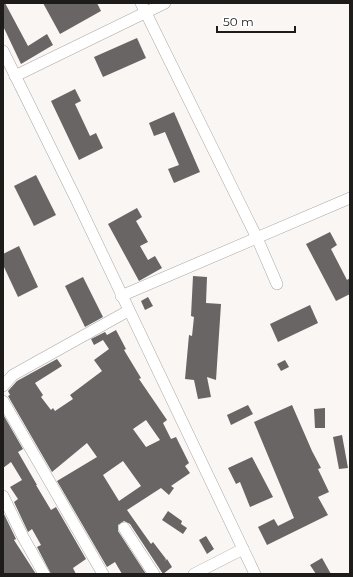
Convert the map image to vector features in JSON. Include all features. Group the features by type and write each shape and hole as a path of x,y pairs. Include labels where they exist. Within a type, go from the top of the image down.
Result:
{"street":[{"path":"15,76 144,7 165,3"},
{"path":"144,7 257,238 277,284"},
{"path":"3,51 77,201 128,311 255,574"},
{"path":"121,296 350,198"},
{"path":"3,386 13,375 128,311"},
{"path":"3,401 103,574"},
{"path":"3,496 22,537 44,574"},
{"path":"124,528 154,574"},
{"path":"194,574 243,549"}],"building":[{"path":"3,3 5,3 28,46 47,34 53,45 21,64 3,26"},
{"path":"43,3 97,3 101,11 60,34"},
{"path":"137,38 146,58 103,77 94,57"},
{"path":"75,89 81,101 75,104 90,136 96,133 103,148 79,160 51,101"},
{"path":"174,112 200,172 174,183 168,169 179,165 165,132 154,136 149,123"},
{"path":"36,175 56,215 34,226 14,186"},
{"path":"137,208 142,217 136,221 148,242 140,246 148,260 155,256 162,268 139,281 108,224"},
{"path":"330,232 337,245 331,249 347,280 350,278 350,294 336,301 306,244"},
{"path":"19,246 38,287 18,297 3,265 3,254"},
{"path":"193,276 207,277 206,303 221,304 216,380 207,377 211,397 198,399 194,380 185,379 189,335 192,336 194,317 191,316"},
{"path":"83,277 103,317 85,327 65,286"},
{"path":"148,297 153,306 145,310 141,301"},
{"path":"310,305 318,323 278,342 270,324"},
{"path":"116,330 126,349 124,350 141,378 139,379 167,420 163,423 171,439 176,437 189,463 185,466 190,473 171,486 174,488 169,495 161,488 127,510 151,544 153,542 166,559 165,561 167,559 172,567 163,574 130,524 124,521 118,525 118,531 146,574 122,574 115,562 107,567 57,481 97,457 87,443 52,472 8,396 10,395 8,391 17,381 57,359 62,366 35,383 43,395 41,397 51,410 53,408 55,411 73,399 70,395 102,371 94,360 109,349 103,340 94,345 91,339 105,332 107,335","holes":["146,420 160,440 146,447 133,429","123,461 141,486 119,501 103,475"]},
{"path":"285,360 289,367 281,371 277,364"},
{"path":"248,405 253,414 231,425 227,415"},
{"path":"292,405 321,468 318,469 329,492 318,497 328,515 267,545 258,527 274,519 278,526 294,518 254,422"},
{"path":"325,408 325,428 315,428 314,409"},
{"path":"4,416 23,449 18,452 36,485 51,510 56,507 86,559 73,568 76,574 51,574 37,547 41,545 32,529 28,532 14,502 18,499 10,487 22,480 11,462 3,468"},
{"path":"342,435 348,468 339,469 333,437"},
{"path":"252,457 273,497 250,507 240,482 236,484 228,468"},
{"path":"168,511 182,521 181,524 187,528 183,534 162,520"},
{"path":"3,512 16,539 14,540 36,574 3,574"},
{"path":"206,536 214,549 207,554 199,540"},
{"path":"322,558 331,574 316,574 310,565"}]}
